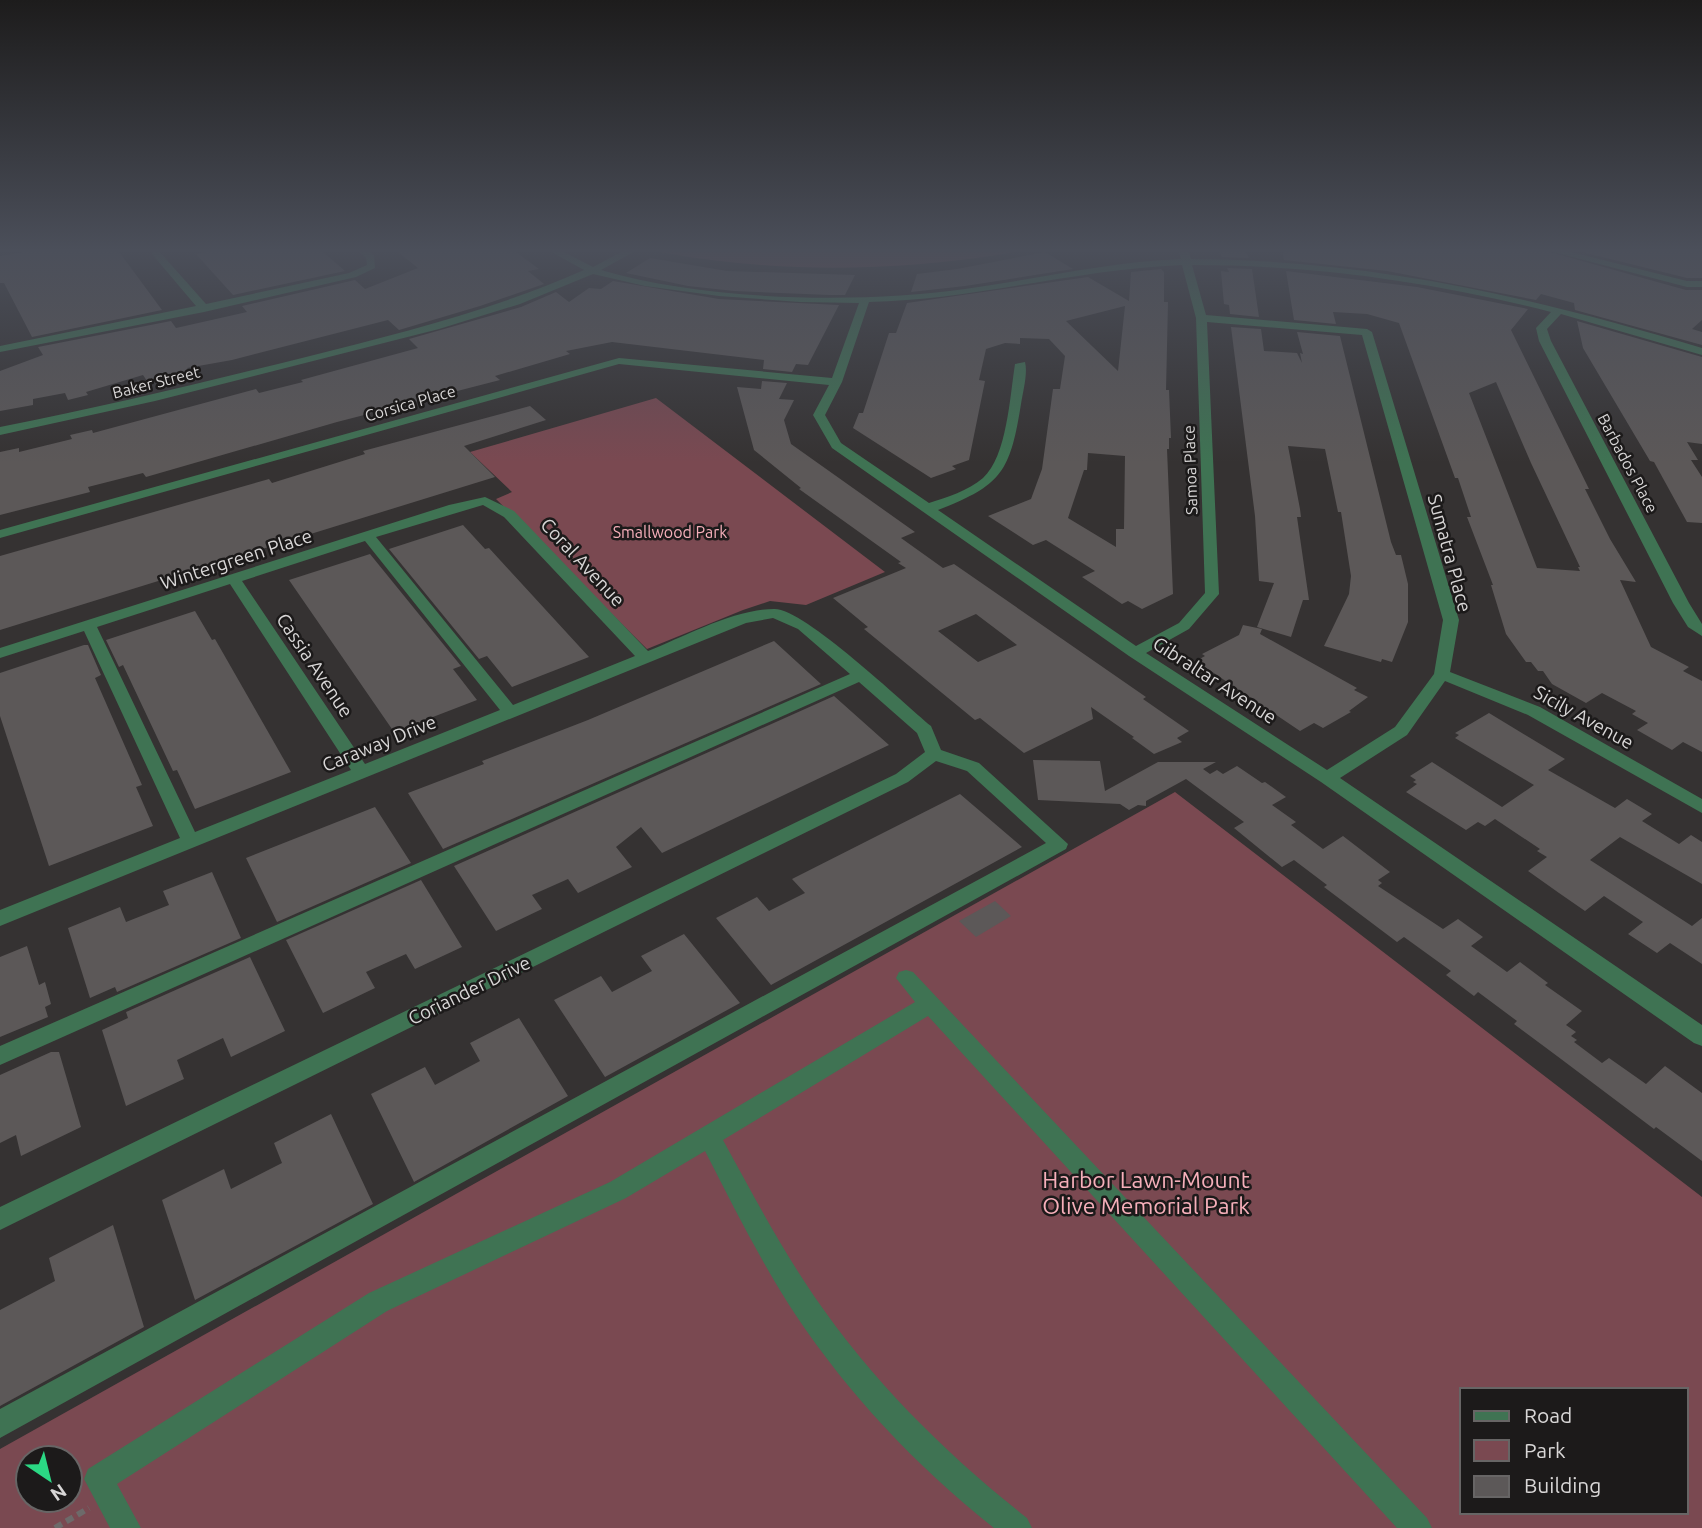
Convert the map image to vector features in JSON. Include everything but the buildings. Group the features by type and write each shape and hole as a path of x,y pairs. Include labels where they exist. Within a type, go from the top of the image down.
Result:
{"street":[{"path":"0,349 146,320"},
{"name":"Baker Street","path":"0,431 96,413 466,320"},
{"name":"Gibraltar Avenue","path":"858,320 836,382 819,415 836,445 1135,653 1327,778 1702,1037"},
{"name":"Samoa Place","path":"1135,653 1184,626 1212,594 1201,320"},
{"name":"Sumatra Place","path":"1228,320 1367,332 1451,620 1442,674 1401,731 1327,778"},
{"name":"Barbados Place","path":"1549,320 1541,328 1545,341 1681,603 1693,624 1702,631"},
{"path":"1591,320 1702,352"},
{"name":"Corsica Place","path":"0,534 619,361 836,382"},
{"path":"927,509 968,492 993,475 1003,458 1021,364"},
{"name":"Wintergreen Place","path":"0,653 454,508 485,501"},
{"name":"Coral Avenue","path":"485,501 509,514 645,658"},
{"path":"368,536 511,713"},
{"name":"Cassia Avenue","path":"234,580 362,773"},
{"name":"Caraway Drive","path":"0,918 742,619 775,613 803,626 861,675"},
{"path":"89,626 191,842"},
{"name":"Sicily Avenue","path":"1442,674 1534,711 1702,807"},
{"path":"0,1056 861,675 925,730 934,754 973,767 1059,844 0,1424"},
{"name":"Coriander Drive","path":"0,1219 902,778 934,754"},
{"path":"906,978 1417,1528"},
{"path":"126,1528 98,1479 378,1302 618,1190 930,1004"},
{"path":"709,1136 766,1242 818,1324 859,1379 920,1444 984,1503 1017,1528"}],"path":[{"path":"55,1528 107,1497"}],"green space":[{"name":"Smallwood Park","path":"656,398 885,572 806,605 770,601 647,649 496,499 512,492 470,452"},
{"name":"Harbor Lawn-Mount Olive Memorial Park","path":"1175,792 1702,1197 1702,1528 0,1528 0,1449"}]}
